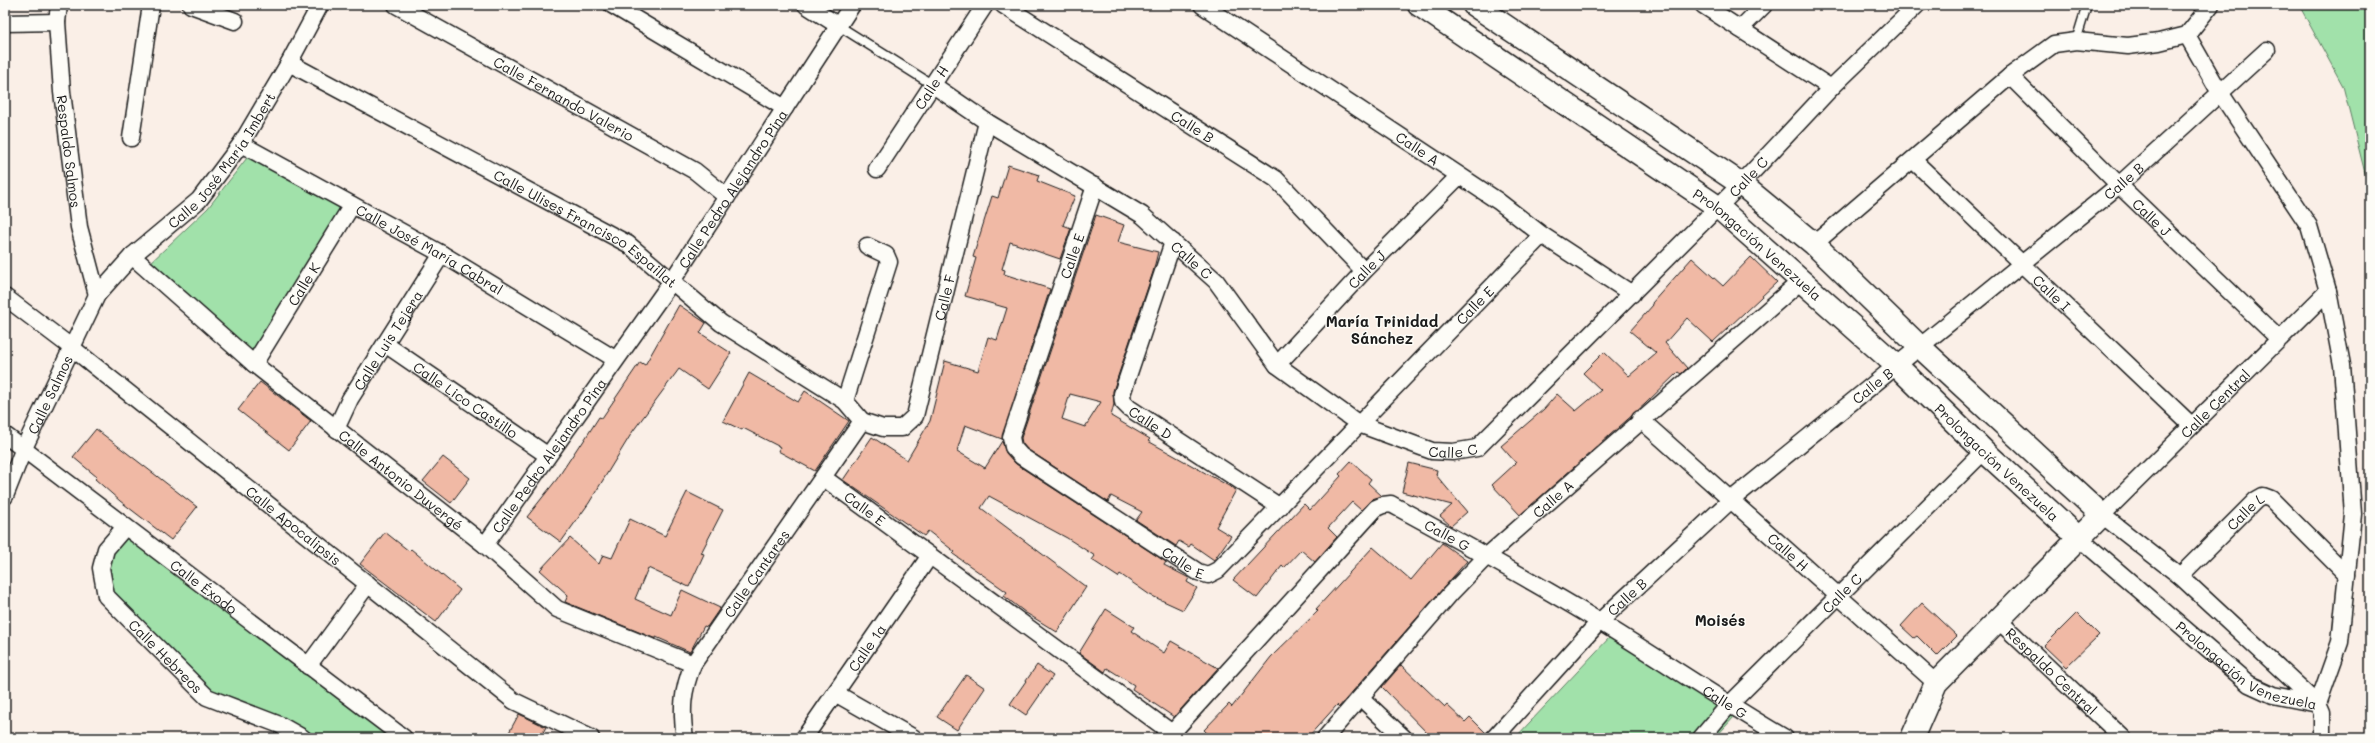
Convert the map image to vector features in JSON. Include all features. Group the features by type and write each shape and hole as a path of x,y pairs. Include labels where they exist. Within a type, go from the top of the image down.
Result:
{"street":[{"name":"Respaldo Salmos","path":"59,5 57,22 62,92 79,227 97,295"},
{"path":"131,138 151,5"},
{"path":"191,5 235,21"},
{"name":"Calle José María Imbert","path":"97,295 132,256 199,200 241,144 289,63 320,5"},
{"name":"Calle Fernando Valerio","path":"396,5 695,170 727,196"},
{"path":"612,5 785,108"},
{"path":"806,5 839,26"},
{"name":"Calle Pedro Alejandro Pina","path":"485,545 615,359 672,281 852,5"},
{"name":"Calle H","path":"877,169 985,5"},
{"name":"Calle B","path":"1003,5 1276,179 1364,270"},
{"name":"Calle A","path":"1202,5 1498,202 1542,235 1632,294"},
{"name":"Prolongación Venezuela","path":"1419,5 1718,207 1896,365 1984,451 2079,538 2249,684 2273,695 2318,704"},
{"name":"Prolongación Venezuela","path":"1474,5 1741,184 1814,244 1919,346 2102,515 2180,576 2318,704"},
{"path":"1703,5 1831,88"},
{"path":"1740,29 1764,5"},
{"name":"Calle C","path":"933,85 987,122 1142,215 1216,281 1277,365 1359,424 1432,451 1452,452 1477,448 1741,184 1831,88 1917,5"},
{"path":"1814,244 2010,76 2054,44 2076,41 2128,46 2159,42 2187,35 2211,5"},
{"path":"5,23 57,22"},
{"path":"2187,35 2220,91 2309,226 2328,291 2342,365 2353,514 2340,642 2318,704 2322,713 2322,738"},
{"name":"Calle B","path":"1494,738 1599,622 1731,500 2119,185 2220,91 2267,50"},
{"name":"Calle Ulises Francisco Espaillat","path":"289,63 628,244 721,323 845,401 862,421"},
{"name":"Calle J","path":"2010,76 2119,185 2279,339"},
{"name":"Calle F","path":"862,421 883,428 902,428 915,416 987,122"},
{"name":"Calle José María Cabral","path":"241,144 442,254 615,359"},
{"name":"Calle I","path":"1913,160 2191,425"},
{"name":"Calle J","path":"1277,365 1364,270 1458,176"},
{"name":"Calle E","path":"1095,186 1011,437 1013,447 1027,460 1191,567 1208,575 1218,570 1280,507 1542,235"},
{"name":"Calle K","path":"254,364 352,205"},
{"name":"Calle D","path":"1173,242 1122,394 1123,402 1128,408 1280,507"},
{"path":"845,401 890,262 886,255 867,246"},
{"name":"Calle Luis Tejera","path":"336,428 350,399 442,254"},
{"name":"Calle Antonio Duvergé","path":"132,256 254,364 485,545 557,609 693,664"},
{"name":"Calle A","path":"1326,738 1451,593 1487,556 1640,419 1802,280"},
{"name":"Calle Central","path":"2102,515 2191,425 2328,291"},
{"name":"Calle Salmos","path":"5,496 24,448 97,295"},
{"name":"Calle Apocalipsis","path":"5,297 71,347 514,701 591,738"},
{"name":"Calle Lico Castillo","path":"385,344 547,455"},
{"name":"Calle H","path":"1640,419 1936,683"},
{"name":"Calle Cantares","path":"684,738 682,714 684,689 693,664 824,478 862,421"},
{"name":"Calle Éxodo","path":"5,434 125,527 404,738"},
{"name":"Calle C","path":"1701,738 1729,705 1984,451"},
{"name":"Calle E","path":"824,478 1170,736"},
{"name":"Calle L","path":"2180,576 2256,500 2263,496 2271,499 2347,575"},
{"name":"Calle G","path":"1170,736 1376,508 1391,504 1487,556 1599,622 1729,705 1785,738"},
{"path":"1912,738 1936,683 2102,515"},
{"name":"Calle Hebreos","path":"125,527 106,549 101,568 106,596 207,697 280,725 303,738"},
{"name":"Calle 1a","path":"804,738 929,557"},
{"path":"308,666 368,584"},
{"name":"Respaldo Central","path":"1998,620 2122,738"},
{"path":"835,693 914,738"},
{"path":"1361,698 1404,738"}],"lane":[{"path":"2076,41 2087,5"},
{"path":"839,26 933,85"}],"green space":[{"path":"2299,5 2370,5 2370,193 2343,86"},
{"path":"250,154 346,208 253,356 147,266 208,208"},
{"path":"126,531 398,738 310,738 209,693 109,593 105,568 110,550"},
{"path":"1610,637 1734,717 1715,738 1515,738"}],"building":[{"path":"1008,165 1039,175 1037,181 1075,196 1063,225 1071,228 1060,259 1010,242 1002,269 1005,270 1004,274 1050,289 1002,439 965,425 957,451 985,468 1002,441 1006,453 1016,464 1166,562 1164,565 1189,578 1187,582 1197,588 1183,610 1150,595 1120,574 1118,577 1092,560 1095,556 1067,538 989,496 981,508 1086,587 1057,632 1026,613 1004,596 1007,592 953,554 955,552 928,531 924,536 843,480 872,437 907,460 930,421 945,361 978,371 988,337 997,340 1007,308 965,296 976,258 973,257 992,196 998,198"},
{"path":"1096,215 1124,225 1118,242 1158,252 1153,272 1113,391 1114,404 1111,416 1150,439 1148,441 1236,490 1216,527 1231,536 1214,560 1191,544 1189,547 1179,541 1176,546 1136,520 1142,512 1111,496 1108,502 1027,449 1022,443 1021,438","holes":["1070,394 1101,402 1085,427 1062,419"]},
{"path":"1751,257 1777,282 1713,342 1687,318 1665,343 1687,368 1681,374 1678,372 1645,404 1520,515 1492,485 1516,463 1501,446 1544,409 1557,394 1576,411 1601,390 1583,373 1604,352 1629,376 1656,353 1630,331 1653,305 1652,303 1692,258 1723,286"},
{"path":"679,305 706,323 700,333 731,353 708,389 679,369 633,431 589,503 561,542 527,517 557,479 599,417 602,418 640,362 645,365"},
{"path":"749,373 798,402 805,391 849,421 815,471 778,451 780,447 743,428 742,430 723,421"},
{"path":"260,382 311,421 289,450 238,410"},
{"path":"96,429 197,507 171,540 120,501 95,479 97,477 73,457"},
{"path":"443,457 470,478 451,503 423,481"},
{"path":"1351,461 1371,479 1368,483 1382,496 1372,499 1361,510 1352,502 1328,528 1337,537 1315,562 1301,550 1284,568 1282,566 1257,598 1233,580 1304,504 1310,510 1341,476 1339,474"},
{"path":"1409,463 1437,470 1436,475 1467,512 1451,526 1440,516 1452,505 1402,492"},
{"path":"687,492 723,510 701,553 704,554 689,587 648,568 635,599 671,615 682,590 720,608 707,627 704,626 690,652 656,637 656,639 565,602 568,595 540,570 570,538 599,564 603,555 612,558 630,519 665,536"},
{"path":"385,532 409,551 411,549 460,590 436,622 360,564"},
{"path":"1442,543 1467,561 1339,707 1337,705 1307,738 1212,738 1204,730 1229,704 1232,707 1271,657 1318,611 1316,609 1373,547 1411,580"},
{"path":"1922,603 1957,636 1937,656 1917,636 1914,638 1901,626"},
{"path":"1106,609 1134,627 1131,631 1164,653 1171,641 1218,668 1174,717 1132,689 1134,685 1107,668 1105,672 1079,653"},
{"path":"2077,613 2099,635 2066,667 2044,646"},
{"path":"1037,665 1053,676 1026,715 1010,704"},
{"path":"1401,665 1445,707 1447,705 1465,722 1470,717 1486,733 1485,738 1432,738 1382,687"},
{"path":"966,675 985,688 957,730 937,717"},
{"path":"519,714 546,727 540,738 506,738"}],"district":[{"name":"María Trinidad Sánchez","path":"1382,330"},
{"name":"Moisés","path":"1720,620"}]}
